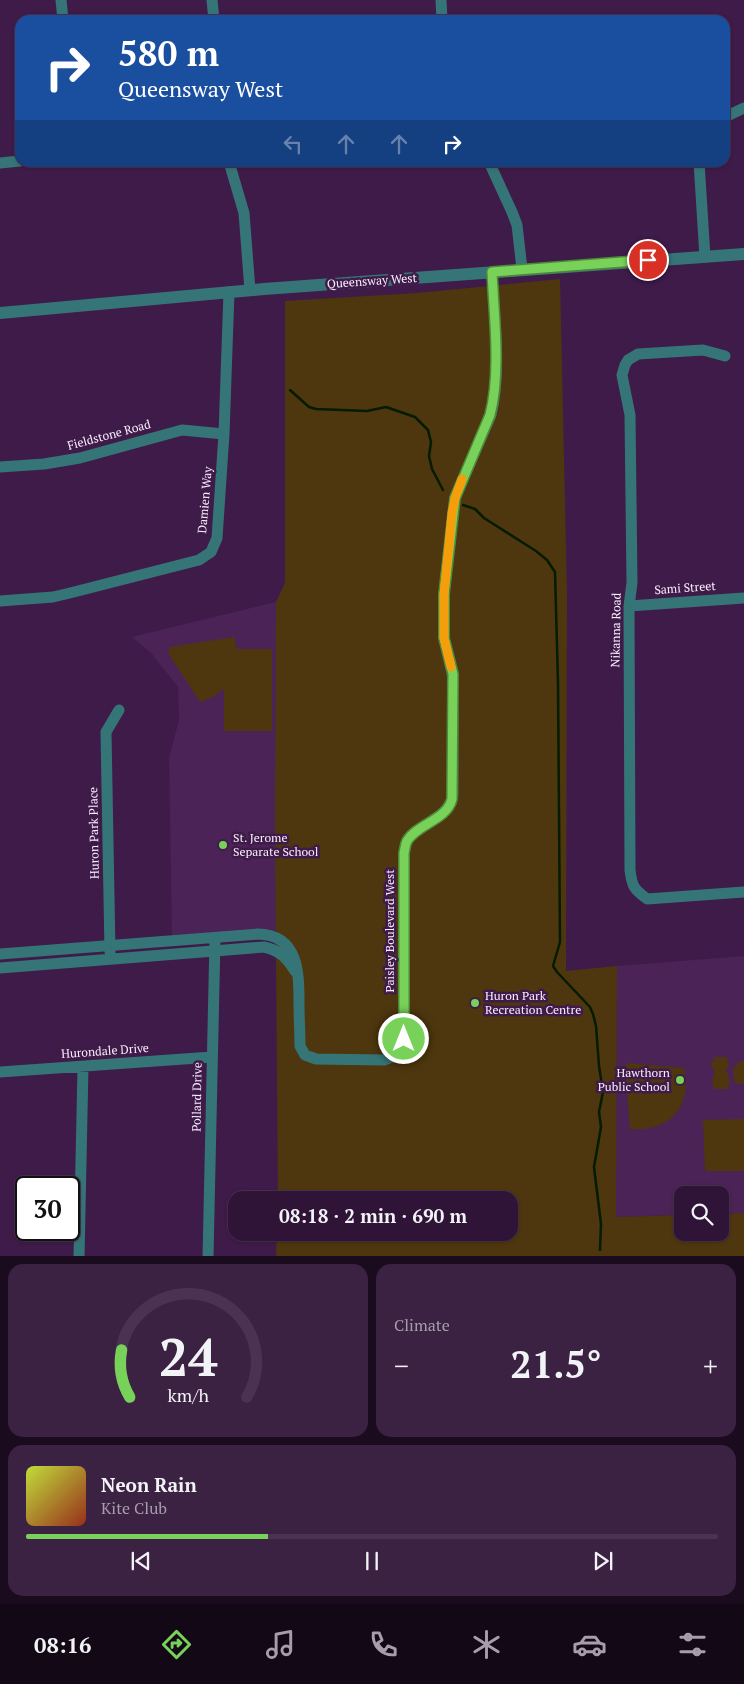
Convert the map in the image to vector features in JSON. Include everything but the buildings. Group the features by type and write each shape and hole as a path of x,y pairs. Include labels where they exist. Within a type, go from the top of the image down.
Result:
{"street":[{"path":"61,0 62,15"},
{"path":"212,0 214,15"},
{"path":"441,0 442,15"},
{"path":"730,115 744,108"},
{"path":"0,163 15,162"},
{"path":"230,167 244,213 250,290"},
{"path":"491,167 517,225 522,269"},
{"path":"699,167 705,257"},
{"name":"Queensway West","path":"0,313 250,290 744,254"},
{"name":"Paisley Boulevard West","path":"0,954 258,934 276,938 287,946 293,954 297,967 300,1046 302,1052 310,1058 316,1059 384,1060 394,1057 401,1051 404,1039 404,853 406,844 411,837 447,809 453,795 453,674 444,638 444,594 455,498 494,402 496,373 492,272"},
{"name":"Damien Way","path":"0,600 53,597 200,560 212,552 217,538 224,434 229,292"},
{"name":"Nikanna Road","path":"725,356 703,350 638,354 628,360 624,365 622,374 630,415 632,583 629,606 630,870 631,884 636,891 647,899 744,892"},
{"name":"Fieldstone Road","path":"0,468 80,458 182,430 224,434"},
{"name":"Sami Street","path":"629,606 744,598"},
{"name":"Huron Park Place","path":"110,960 106,732 119,710"},
{"name":"Pollard Drive","path":"208,1256 214,938"},
{"path":"0,968 215,952 244,948 270,948 281,954 298,976"},
{"name":"Hurondale Drive","path":"0,1072 212,1056"},
{"path":"79,1256 83,1067"}],"shaded area":[{"path":"560,279 567,593 566,971 617,966 616,1217 674,1215 674,1241 729,1241 729,1214 744,1213 744,1256 276,1256 277,1241 518,1241 518,1191 278,1191 275,839 276,602 285,583 285,301 417,293"},
{"name":"St. Jerome Separate School","path":"276,602 276,932 248,931 172,939 169,758 179,720 178,687 151,653 132,637"},
{"path":"234,637 237,649 272,649 272,731 224,731 224,689 213,697 200,702 168,653 170,647"},
{"name":"Hawthorn Public School","path":"744,956 744,1213 729,1214 729,1186 674,1186 674,1215 615,1217 617,966"},
{"path":"714,1057 727,1057 729,1068 726,1068 726,1072 728,1073 730,1083 728,1089 714,1089 712,1078 714,1077 714,1069 711,1062 714,1061"},
{"path":"741,1061 744,1061 744,1084 734,1081 733,1068"},
{"path":"627,1063 684,1068 685,1094 675,1114 667,1121 644,1129 630,1129 625,1066"},
{"path":"744,1119 744,1171 705,1171 703,1120"}],"waterway":[{"path":"290,390 309,407 316,409 367,411 386,407 415,417 428,430 431,442 429,456 432,469 443,490"},
{"path":"463,505 475,509 484,518 536,551 547,560 555,572 560,942 553,966 590,1007 596,1026 603,1092 599,1112 601,1127 594,1167 601,1224 600,1250"}],"slow traffic":[{"path":"451,667 444,644 444,594 452,513 462,479"}],"place":[{"name":"St. Jerome Separate School","path":"223,845"},
{"name":"Huron Park Recreation Centre","path":"475,1003"},
{"name":"Hawthorn Public School","path":"680,1080"}],"route":[{"path":"404,1039 404,853 408,840 447,809 450,806 453,795 453,674 444,644 444,594 455,498 494,402 496,367 492,272 648,260"}]}
